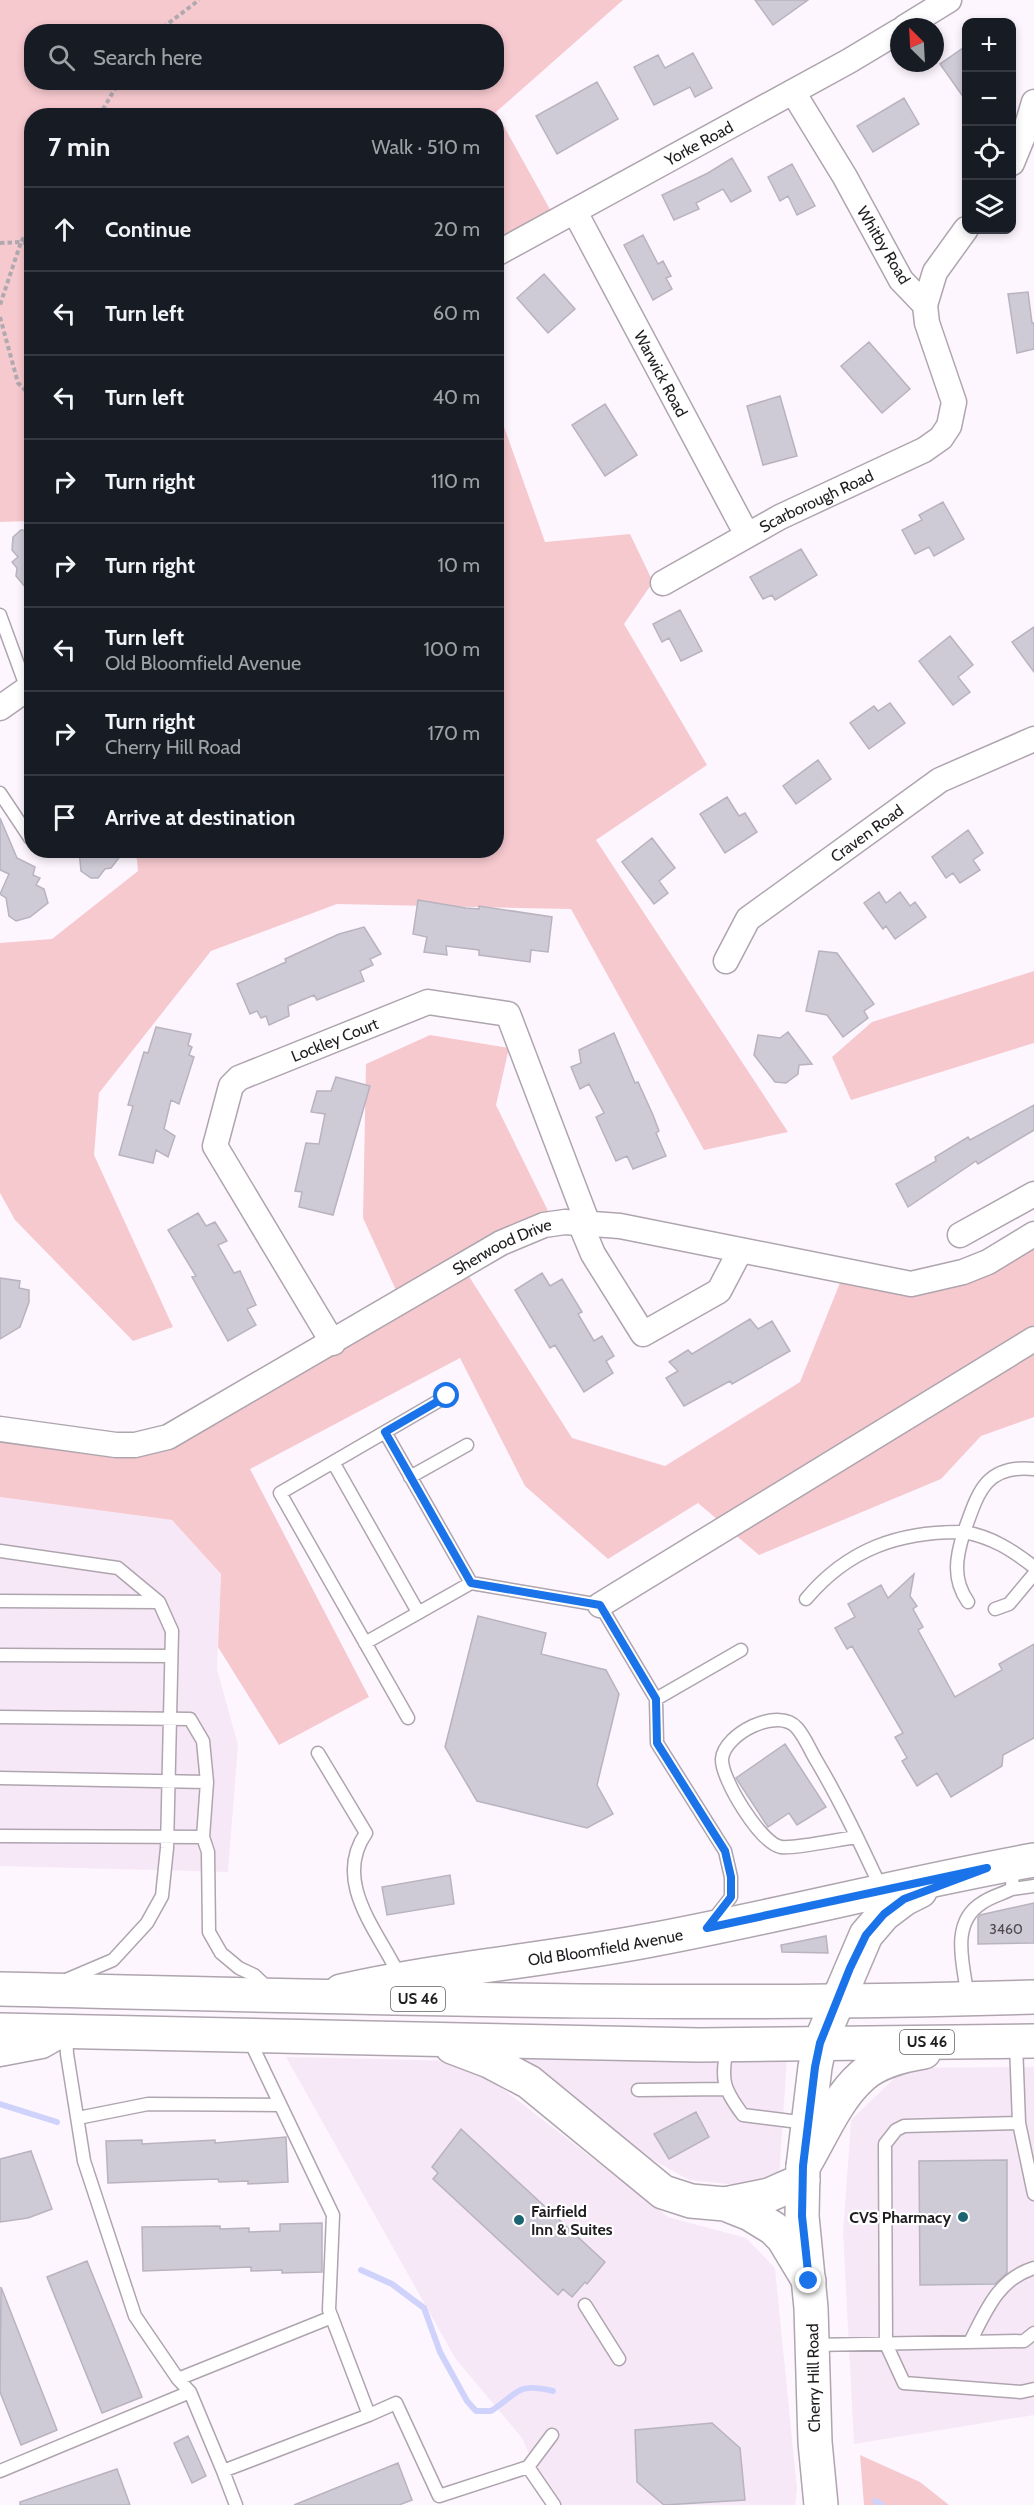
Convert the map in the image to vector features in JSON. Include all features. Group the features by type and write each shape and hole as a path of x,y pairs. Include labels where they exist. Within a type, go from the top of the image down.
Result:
{"main road":[{"name":"Old Bloomfield Avenue","path":"316,1996 401,1978 547,1957 707,1928 882,1891 1016,1873"},
{"name":"Cherry Hill Road","path":"821,2505 814,2442 809,2281 802,2216 808,2123 820,2043 866,1935 884,1914 916,1893 1016,1873"},
{"name":"US 46","path":"0,1989 534,2001 837,2001 1034,1997"},
{"name":"US 46","path":"0,2030 727,2044 1025,2041"},
{"path":"431,2039 489,2061 529,2082 559,2104 639,2175 663,2192 691,2201 725,2204 769,2195 803,2173 845,2096 864,2074 911,2054 970,2042"},
{"path":"725,2204 750,2214 773,2228 783,2238 809,2281"}],"street":[{"path":"920,18 949,0"},
{"name":"Yorke Road","path":"504,250 793,92 890,36"},
{"name":"Whitby Road","path":"793,92 845,177 901,280 925,304"},
{"path":"1016,152 1034,102"},
{"name":"Warwick Road","path":"575,212 747,535"},
{"path":"925,304 935,272 962,234"},
{"name":"Scarborough Road","path":"663,583 747,535 832,491 924,450 942,438 949,426 953,406 951,387 927,323 925,304"},
{"path":"0,708 24,691"},
{"name":"Craven Road","path":"726,961 748,919 940,780 1034,739"},
{"name":"Lockley Court","path":"333,1342 215,1146 231,1086 239,1078 428,1002 508,1014 584,1224"},
{"path":"960,1235 1026,1199 1034,1229"},
{"name":"Sherwood Drive","path":"0,1429 116,1445 152,1442 206,1417 525,1231 554,1224 620,1226 911,1284 963,1272 988,1262 1034,1234"},
{"path":"584,1224 593,1254 643,1334 718,1292 740,1251"},
{"path":"600,1605 1034,1339"},
{"path":"0,2054 42,2046 66,2031"}],"lane":[{"path":"0,615 24,675"},
{"path":"0,793 24,828"},
{"path":"408,1718 280,1493 447,1396"},
{"path":"385,1432 471,1583"},
{"path":"410,1477 467,1445"},
{"path":"333,1462 418,1612"},
{"path":"968,1602 959,1589 956,1570 964,1532 979,1490 994,1475 1017,1467 1034,1469"},
{"path":"806,1599 840,1565 873,1547 906,1536 964,1532 984,1535 1002,1544 1034,1567"},
{"path":"0,1551 118,1568 159,1602 172,1631 168,1836 162,1896 147,1923 113,1960 45,1990"},
{"path":"995,1609 1009,1604 1034,1574"},
{"path":"366,1643 471,1583 600,1605 656,1699 657,1743 725,1851 731,1877 731,1897 707,1928"},
{"path":"0,1601 159,1602"},
{"path":"656,1699 741,1650"},
{"path":"0,1655 171,1656"},
{"path":"0,1717 190,1719 203,1741 207,1782 203,1837 208,1852 209,1932 221,1953 239,1968 254,1975 275,1995"},
{"path":"858,1837 780,1847 764,1838 728,1782 722,1759 729,1742 767,1719 780,1720 796,1726 858,1837 882,1891"},
{"path":"318,1753 366,1833 360,1842 352,1866 352,1881 365,1912 401,1978"},
{"path":"0,1778 207,1782"},
{"path":"0,1836 203,1837"},
{"path":"969,1999 961,1935 965,1918 1016,1873"},
{"path":"66,2031 67,2054 84,2161 135,2316 178,2379 190,2392 236,2505"},
{"path":"247,2035 333,2215 330,2310 369,2415"},
{"path":"1025,2041 1019,2124 1034,2194"},
{"path":"727,2044 723,2074 726,2089 742,2115 808,2123"},
{"path":"638,2090 726,2089"},
{"path":"78,2118 147,2104 280,2105"},
{"path":"1019,2124 904,2126 897,2130 885,2144 886,2344 904,2383 1021,2392 1034,2389"},
{"path":"970,2342 1000,2289 1012,2277 1034,2268"},
{"path":"585,2304 619,2359"},
{"path":"178,2379 332,2318"},
{"path":"812,2345 1024,2341 1034,2333"},
{"path":"0,2471 190,2392"},
{"path":"223,2471 396,2403 439,2496 528,2467 552,2435"},
{"path":"528,2467 554,2505"}],"path":[{"path":"168,24 199,0"},
{"path":"104,108 114,90"},
{"path":"0,305 24,237"},
{"path":"0,243 24,243"},
{"path":"0,316 18,383 24,389"}],"shaded area":[{"path":"0,0 623,0 501,108 24,108 24,521 0,522"},
{"path":"504,126 557,222 504,251"},
{"path":"504,427 545,542 630,534 653,582 624,624 707,765 596,840 788,1132 704,1150 571,909 337,904 211,951 99,1093 94,1155 173,1327 133,1341 15,1220 0,1193 0,943 52,939 138,871 137,858 504,858"},
{"path":"1034,971 1034,1043 851,1100 832,1057 872,1022"},
{"path":"430,1035 509,1048 496,1105 552,1219 463,1267 572,1438 665,1466 800,1382 844,1273 946,1278 1034,1228 1034,1417 981,1436 941,1479 759,1555 698,1503 608,1559 525,1486 460,1358 250,1469 369,1697 279,1745 218,1647 221,1574 172,1520 0,1497 0,1420 147,1443 400,1299 363,1218 366,1064"},
{"path":"0,1497 172,1520 221,1574 217,1669 238,1745 228,1872 0,1866"},
{"path":"286,2057 467,2061 668,2217 746,2238 775,2268 797,2489 795,2505 552,2505 522,2438 455,2358"},
{"path":"787,2058 779,2178 737,2185 689,2180 630,2147 521,2059"},
{"path":"1034,2067 1034,2415 854,2444 843,2233 851,2120 905,2068"},
{"path":"860,2455 920,2482 949,2505 864,2505"}],"building":[{"path":"755,0 808,0 773,25"},
{"path":"962,49 962,95 944,70 944,61"},
{"path":"693,53 712,88 695,97 690,87 654,105 634,67 658,55 665,68"},
{"path":"597,82 618,119 557,154 536,116"},
{"path":"904,98 919,124 873,152 857,126"},
{"path":"732,158 751,191 731,202 723,189 696,203 699,209 674,220 662,195 708,173"},
{"path":"792,164 815,206 797,215 788,196 780,201 768,177"},
{"path":"643,235 658,264 663,261 671,276 666,278 672,289 653,300 624,245"},
{"path":"544,274 575,309 548,333 517,298"},
{"path":"1028,292 1032,323 1034,323 1034,349 1017,353 1008,294"},
{"path":"869,342 910,389 882,413 841,366"},
{"path":"780,396 797,456 763,465 747,406"},
{"path":"605,404 637,455 605,476 572,425"},
{"path":"943,502 964,539 934,556 929,547 915,554 902,530 922,520 919,515"},
{"path":"24,530 24,586 16,576 17,568 12,562 18,557 12,550 13,537"},
{"path":"801,549 817,575 775,600 772,595 763,599 750,577"},
{"path":"680,610 702,651 681,661 669,638 662,642 653,624"},
{"path":"1034,627 1034,672 1012,642"},
{"path":"950,636 973,665 958,677 970,692 953,705 919,661"},
{"path":"890,703 905,723 869,749 850,723 874,706 878,711"},
{"path":"818,760 831,779 796,804 783,786"},
{"path":"727,797 739,816 745,813 757,832 725,853 700,814"},
{"path":"0,818 17,858 35,867 33,875 40,878 36,885 44,889 48,903 30,917 16,921 9,916 6,898 0,894 9,874 0,870"},
{"path":"968,830 983,853 973,860 980,870 960,883 953,873 946,878 932,857"},
{"path":"652,838 675,868 659,881 668,893 654,904 622,862"},
{"path":"80,858 119,858 111,868 105,869 98,878 91,878 81,871"},
{"path":"879,892 886,903 900,892 910,906 915,902 926,917 895,939 886,926 883,929 864,903"},
{"path":"418,900 466,908 479,909 479,906 552,917 548,952 531,950 530,962 479,955 479,950 446,946 447,955 424,952 427,937 413,934"},
{"path":"364,927 381,954 370,959 373,965 360,971 364,981 317,1000 314,995 288,1006 289,1016 269,1025 266,1016 261,1018 257,1011 250,1014 237,984 286,962 285,959 339,934"},
{"path":"819,951 837,953 874,1004 864,1011 868,1018 843,1037 827,1015 806,1011"},
{"path":"156,1027 191,1034 188,1045 192,1047 189,1055 194,1057 179,1104 171,1100 164,1129 175,1136 168,1157 156,1150 153,1163 119,1155 133,1106 128,1105 144,1052 148,1053"},
{"path":"788,1032 812,1064 799,1065 798,1074 786,1083 775,1082 754,1055 758,1035 780,1038"},
{"path":"614,1033 635,1083 638,1082 653,1115 659,1131 656,1133 666,1156 633,1169 627,1156 616,1161 596,1117 604,1113 589,1084 580,1089 571,1067 581,1063 579,1050"},
{"path":"336,1077 370,1086 333,1215 299,1207 302,1192 295,1191 306,1143 319,1144 325,1114 311,1112 317,1091 331,1091"},
{"path":"1034,1105 1034,1130 978,1164 976,1161 908,1207 896,1184 936,1161 935,1157 968,1137 970,1140"},
{"path":"198,1213 206,1226 215,1222 227,1241 218,1245 234,1273 240,1271 256,1305 247,1309 256,1325 228,1341 192,1277 196,1276 168,1230"},
{"path":"542,1273 550,1286 562,1279 582,1312 578,1314 594,1341 602,1336 614,1356 606,1361 613,1373 584,1392 555,1345 550,1348 515,1290"},
{"path":"0,1278 20,1281 19,1288 29,1290 29,1302 20,1327 0,1339"},
{"path":"750,1319 758,1329 772,1321 790,1351 732,1384 730,1381 684,1406 666,1378 678,1371 669,1362 688,1350 692,1354"},
{"path":"914,1574 910,1596 917,1606 913,1609 923,1627 918,1630 955,1697 1002,1670 999,1664 1034,1644 1034,1738 1003,1755 1002,1766 951,1797 937,1773 917,1786 902,1761 907,1758 895,1737 903,1733 852,1646 847,1649 835,1628 855,1617 848,1604 881,1585 888,1598"},
{"path":"478,1616 546,1633 541,1654 606,1670 619,1694 597,1785 613,1814 587,1828 477,1801 445,1747"},
{"path":"785,1744 826,1807 797,1825 789,1813 768,1827 736,1778"},
{"path":"450,1875 454,1904 387,1915 382,1887"},
{"path":"1034,1903 1034,1943 978,1944 980,1915"},
{"path":"826,1936 828,1953 782,1952 781,1945"},
{"path":"696,2112 709,2137 669,2159 654,2134"},
{"name":"Fairfield Inn & Suites","path":"461,2129 605,2262 587,2284 585,2282 572,2297 563,2289 558,2295 433,2179 438,2173 432,2167"},
{"path":"286,2137 288,2182 248,2184 248,2181 219,2182 218,2179 108,2183 106,2141 142,2140 142,2144 215,2140 215,2143"},
{"path":"31,2151 52,2209 28,2218 0,2222 0,2159"},
{"name":"CVS Pharmacy","path":"1007,2160 1007,2273 995,2284 920,2285 919,2161"},
{"path":"322,2223 322,2272 251,2271 251,2267 143,2271 142,2227 220,2226 220,2229 249,2228 249,2232 280,2231 280,2224"},
{"path":"87,2261 142,2397 102,2413 47,2277"},
{"path":"1,2287 57,2430 21,2445 0,2392"},
{"path":"712,2423 740,2448 745,2500 664,2505 637,2482 635,2430"},
{"path":"188,2436 206,2476 192,2483 174,2443"},
{"path":"398,2463 412,2500 399,2505 294,2505"},
{"path":"117,2469 130,2505 20,2505 20,2502"}],"waterway":[{"path":"0,2104 57,2122"},
{"path":"361,2270 392,2284 424,2308 440,2352 467,2401 476,2411 491,2411 513,2394 525,2389 553,2391"},
{"path":"875,2501 882,2505"}],"place":[{"name":"CVS Pharmacy","path":"963,2217"},
{"name":"Fairfield Inn & Suites","path":"519,2220"}],"route":[{"path":"447,1396 385,1432 471,1583 600,1605 656,1699 657,1743 725,1851 731,1877 731,1897 707,1928 987,1868 925,1889 904,1899 884,1914 866,1935 850,1968 820,2043 815,2067 803,2166 802,2216 809,2281"}]}
